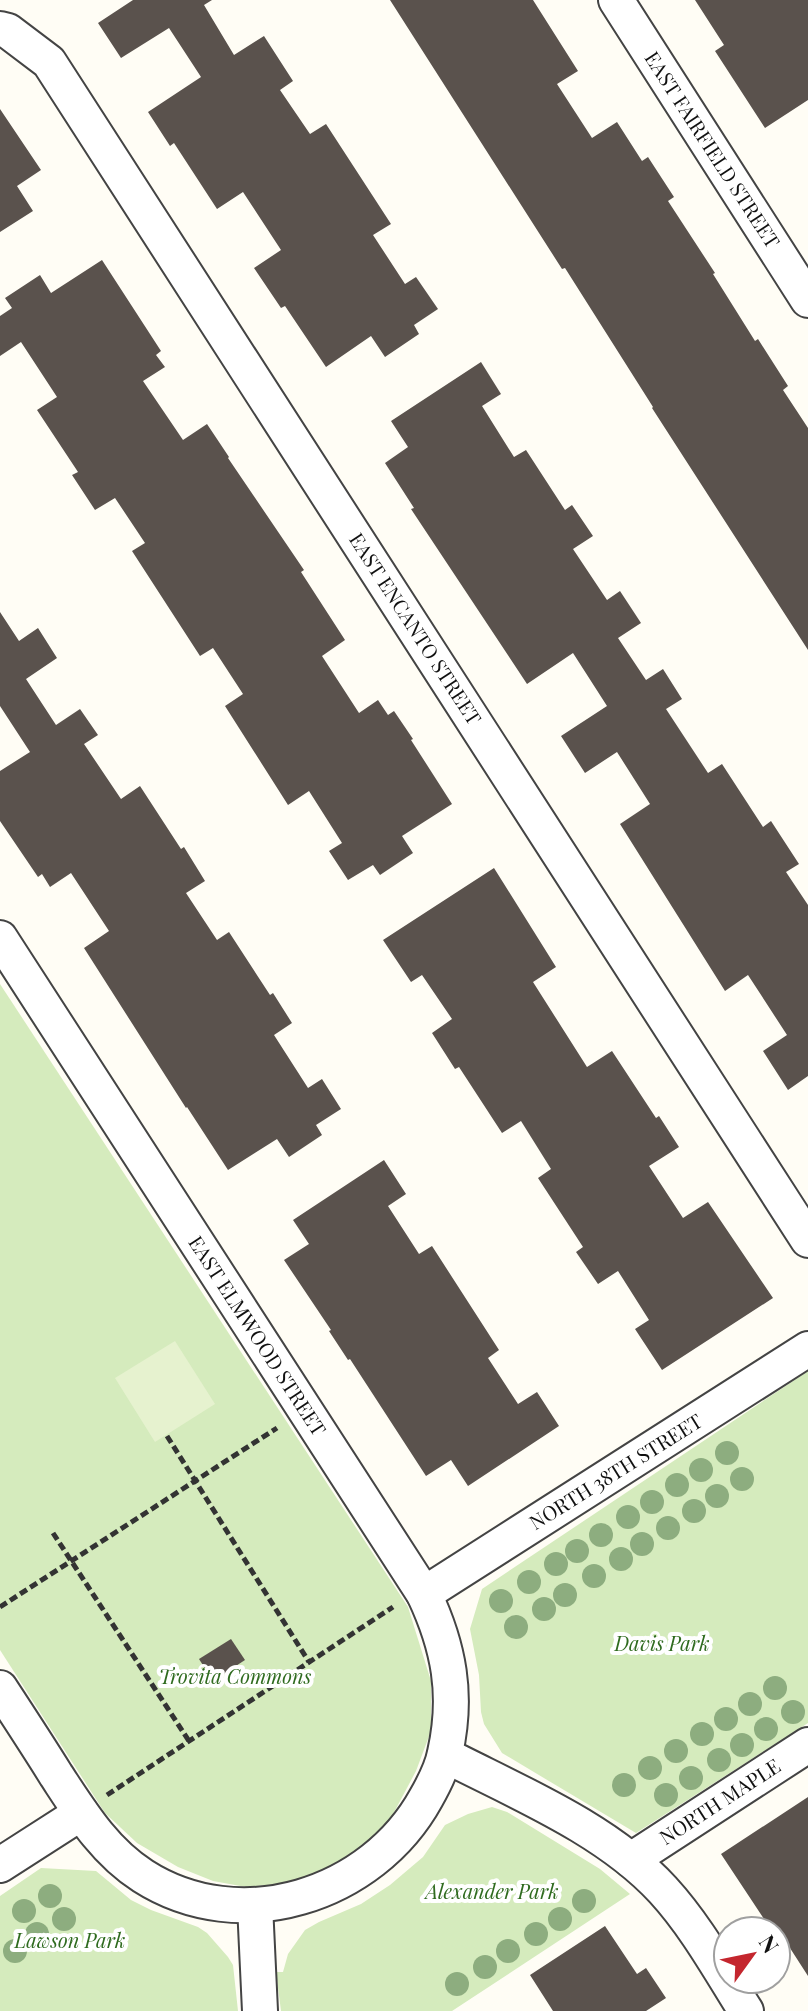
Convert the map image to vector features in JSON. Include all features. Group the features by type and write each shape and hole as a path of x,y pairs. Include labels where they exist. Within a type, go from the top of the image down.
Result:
{"street":[{"name":"EAST FAIRFIELD STREET","path":"616,0 808,300"},
{"name":"EAST ENCANTO STREET","path":"4,30 49,62 808,1240"},
{"name":"EAST ELMWOOD STREET","path":"0,938 422,1592 437,1622 446,1651 451,1680 451,1714 445,1755 434,1783 419,1811 377,1858 354,1874 305,1897 255,1905 226,1905 171,1890 143,1876 116,1854 81,1813 0,1688"},
{"name":"NORTH 38TH STREET","path":"422,1592 808,1349"},
{"name":"NORTH MAPLE","path":"631,1860 808,1745"},
{"path":"445,1755 535,1801 631,1860 662,1888 679,1909 746,2011"},
{"path":"0,1865 81,1813"},
{"path":"255,1905 260,2011"}],"path":[{"path":"0,1607 305,1410"},
{"path":"167,1436 309,1662"},
{"path":"53,1533 189,1741"},
{"path":"81,1813 309,1662 422,1592"}],"green space":[{"name":"Trovita Commons","path":"0,984 408,1607 431,1681 431,1731 416,1771 391,1818 356,1852 324,1870 290,1883 246,1887 213,1881 178,1867 137,1843 105,1813 0,1650"},
{"path":"175,1341 215,1404 155,1442 115,1378"},
{"name":"Davis Park","path":"808,1371 808,1723 636,1833 502,1753 484,1724 470,1629 482,1589"},
{"name":"Alexander Park","path":"492,1807 507,1812 600,1869 630,1894 452,2011 281,2011 276,1972 283,1972 288,1954 305,1930 361,1904 390,1885 423,1857 445,1825"},
{"name":"Lawson Park","path":"41,1868 96,1871 131,1900 207,1933 233,1965 238,2011 0,2011 0,1896"}],"building":[{"path":"133,0 212,0 204,5 234,55 264,36 293,81 280,90 310,134 326,124 391,224 373,235 405,284 416,277 438,309 414,325 419,334 385,357 371,336 326,367 285,306 281,308 254,268 281,250 243,192 217,209 174,143 170,146 148,112 201,77 169,28 121,58 98,23"},
{"path":"390,0 533,0 578,71 557,84 592,138 617,122 642,161 648,157 674,197 668,201 755,341 758,339 788,386 783,390 808,428 808,650 565,268 562,269"},
{"path":"695,0 808,0 808,100 765,128 715,51 724,45"},
{"path":"0,109 41,170 17,186 33,211 0,232"},
{"path":"102,260 161,351 156,355 165,367 143,381 183,440 207,424 304,570 301,572 345,640 322,656 359,713 378,700 388,715 394,711 452,804 402,836 413,853 380,875 373,865 348,880 329,851 342,843 309,791 288,805 225,706 243,694 213,648 200,656 132,551 145,543 115,498 95,510 72,475 78,472 37,410 57,397 21,342 0,356 0,316 12,308 5,298 40,275 51,293"},
{"path":"481,362 501,394 482,406 514,457 526,450 565,510 572,505 593,536 573,549 607,600 620,591 641,623 618,638 646,680 663,669 682,699 666,709 708,773 722,764 763,827 771,821 799,864 786,872 808,905 808,1076 788,1090 763,1051 787,1035 748,975 725,991 620,824 650,804 617,752 585,773 561,736 607,706 573,653 527,684 411,509 414,508 385,463 408,447 391,421"},
{"path":"0,612 19,641 38,628 57,658 26,679 56,725 80,709 98,735 84,744 121,799 140,786 205,881 186,893 217,940 229,932 292,1023 274,1035 308,1088 322,1079 341,1109 316,1125 322,1135 289,1157 277,1139 228,1170 84,948 109,931 71,873 50,887 42,874 38,877 0,821 0,771 30,752 0,706"},
{"path":"494,868 556,967 533,982 587,1067 612,1051 679,1147 649,1166 683,1218 708,1202 773,1298 662,1370 635,1329 649,1320 618,1271 598,1284 576,1252 583,1247 538,1178 551,1169 521,1121 502,1133 459,1067 455,1069 432,1033 452,1019 422,975 411,982 383,940"},
{"path":"384,1160 406,1194 388,1206 419,1254 432,1246 499,1350 488,1358 518,1404 537,1392 559,1426 468,1486 451,1460 426,1476 284,1260 309,1244 293,1220"},
{"path":"231,1639 245,1660 213,1681 199,1659"},
{"path":"808,1797 808,1976 792,1951 792,1915 761,1915 721,1854"},
{"path":"605,1926 637,1974 646,1968 666,1998 646,2011 553,2011 530,1975"}]}
